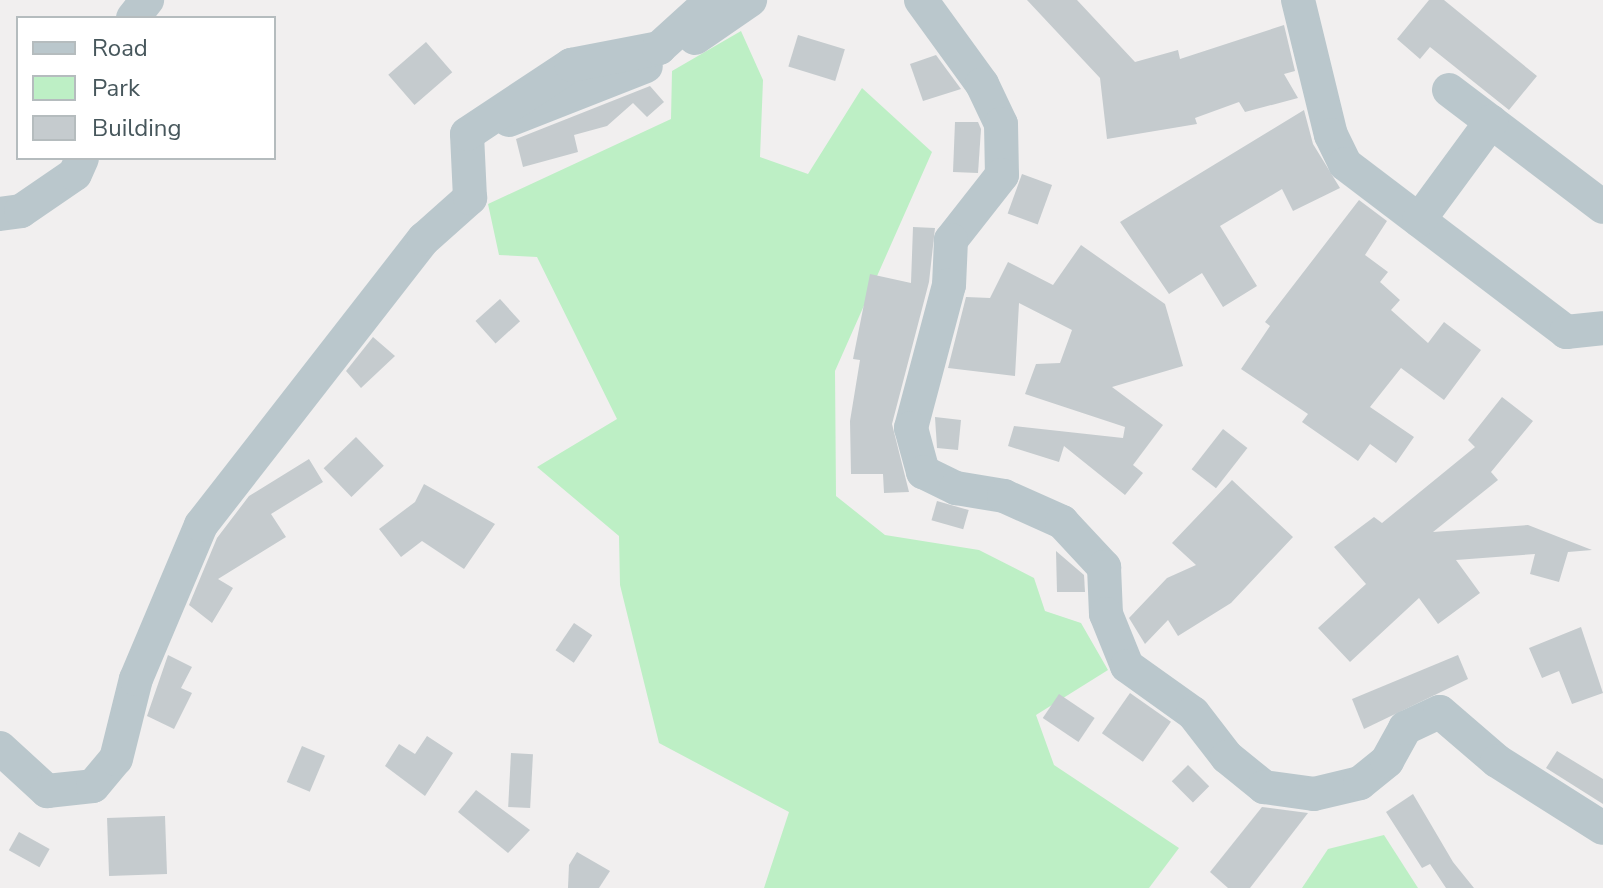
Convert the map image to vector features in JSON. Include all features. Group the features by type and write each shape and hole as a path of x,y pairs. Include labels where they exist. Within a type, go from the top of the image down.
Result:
{"street":[{"path":"135,16 147,0"},
{"path":"467,134 571,65 659,48 712,0"},
{"path":"467,134 671,56 750,0"},
{"path":"921,0 982,84 1001,124 1002,175 951,240 949,285 911,428 923,472 956,488 1004,496 1062,522 1104,567 1106,614 1127,666 1193,713 1227,757 1264,787 1314,794 1360,783 1387,761 1405,728 1440,712 1497,761 1603,828"},
{"path":"1298,0 1331,135 1345,164 1566,332 1603,328"},
{"path":"1449,90 1603,207"},
{"path":"1419,220 1491,122"},
{"path":"0,748 47,791 93,786 116,759 136,679 201,525 424,239 470,198 467,134"},
{"path":"0,214 21,211 64,182 80,160"}],"green space":[{"path":"741,31 763,80 760,157 808,174 862,88 932,152 835,371 836,496 885,535 979,550 1034,578 1045,611 1081,623 1108,670 1036,715 1054,765 1179,848 1149,888 764,888 789,812 659,743 620,585 619,536 537,467 617,419 537,257 499,255 488,204 671,119 672,71"},
{"path":"1384,835 1418,888 1302,888 1328,849"}],"building":[{"path":"1027,0 1077,0 1135,62 1178,50 1180,59 1284,25 1295,71 1284,74 1298,98 1245,112 1239,102 1195,118 1197,124 1107,139 1100,78"},
{"path":"1429,0 1444,0 1537,76 1509,110 1430,47 1420,59 1397,39"},
{"path":"798,35 845,49 835,81 788,67"},
{"path":"426,42 452,72 415,105 388,75"},
{"path":"936,55 961,89 923,101 910,64"},
{"path":"650,86 664,102 647,117 633,103 607,126 574,135 578,152 523,167 516,139"},
{"path":"1304,110 1313,144 1340,188 1293,211 1282,189 1220,226 1257,286 1223,307 1202,273 1169,294 1120,222"},
{"path":"955,122 978,122 981,129 978,173 953,172"},
{"path":"1022,174 1052,185 1038,224 1008,213"},
{"path":"1359,200 1387,221 1365,255 1388,272 1380,282 1400,300 1391,310 1428,343 1444,322 1481,350 1444,400 1401,368 1370,407 1414,437 1396,463 1370,444 1358,461 1302,422 1308,414 1241,369 1270,326 1265,322"},
{"path":"913,227 935,228 929,282 892,424 909,492 884,493 883,474 851,474 850,421 860,360 853,359 870,274 911,283"},
{"path":"1081,245 1165,304 1183,366 1112,387 1163,425 1133,465 1143,473 1125,495 1064,446 1059,462 1008,446 1014,426 1123,438 1125,427 1025,394 1036,364 1060,363 1072,330 1019,303 1015,376 948,368 966,297 990,298 1008,262 1053,285"},
{"path":"500,299 520,321 496,343 475,321"},
{"path":"373,337 395,356 361,388 346,371"},
{"path":"1502,397 1533,421 1491,472 1498,480 1433,532 1528,525 1592,550 1568,552 1559,582 1530,574 1535,554 1456,560 1480,593 1438,624 1419,598 1350,662 1318,628 1366,584 1334,547 1374,517 1382,523 1475,447 1468,440"},
{"path":"935,417 961,420 958,450 937,448"},
{"path":"1223,429 1247,448 1216,488 1192,469"},
{"path":"356,437 384,466 351,497 324,468"},
{"path":"309,459 323,482 271,514 286,537 218,579 233,588 212,623 189,605 217,538 249,496"},
{"path":"1232,480 1293,537 1231,603 1178,636 1168,620 1145,644 1129,618 1167,578 1196,565 1172,543"},
{"path":"424,484 495,524 464,569 422,541 401,557 379,529 415,502"},
{"path":"937,501 969,510 963,529 931,520"},
{"path":"1056,551 1084,575 1085,592 1057,592"},
{"path":"574,623 592,635 574,663 556,650"},
{"path":"1581,627 1603,693 1572,704 1559,671 1542,678 1529,648"},
{"path":"168,655 192,667 181,688 192,693 174,729 147,716"},
{"path":"1458,655 1468,679 1364,729 1352,699"},
{"path":"1130,693 1171,722 1143,762 1102,733"},
{"path":"1059,694 1095,718 1078,742 1043,718"},
{"path":"427,736 453,753 425,796 385,766 399,744 415,754"},
{"path":"302,746 325,756 310,792 287,782"},
{"path":"1557,751 1603,779 1603,804 1546,768"},
{"path":"511,753 533,754 530,808 508,807"},
{"path":"1188,765 1209,786 1193,802 1172,781"},
{"path":"476,790 530,830 508,853 458,812"},
{"path":"1413,794 1453,862 1474,888 1446,888 1430,864 1422,868 1386,812"},
{"path":"1262,807 1308,813 1250,888 1228,888 1210,872"},
{"path":"165,816 167,874 109,876 107,818"},
{"path":"19,832 50,849 39,867 9,850"},
{"path":"577,852 610,871 599,888 568,888 569,865"}]}
